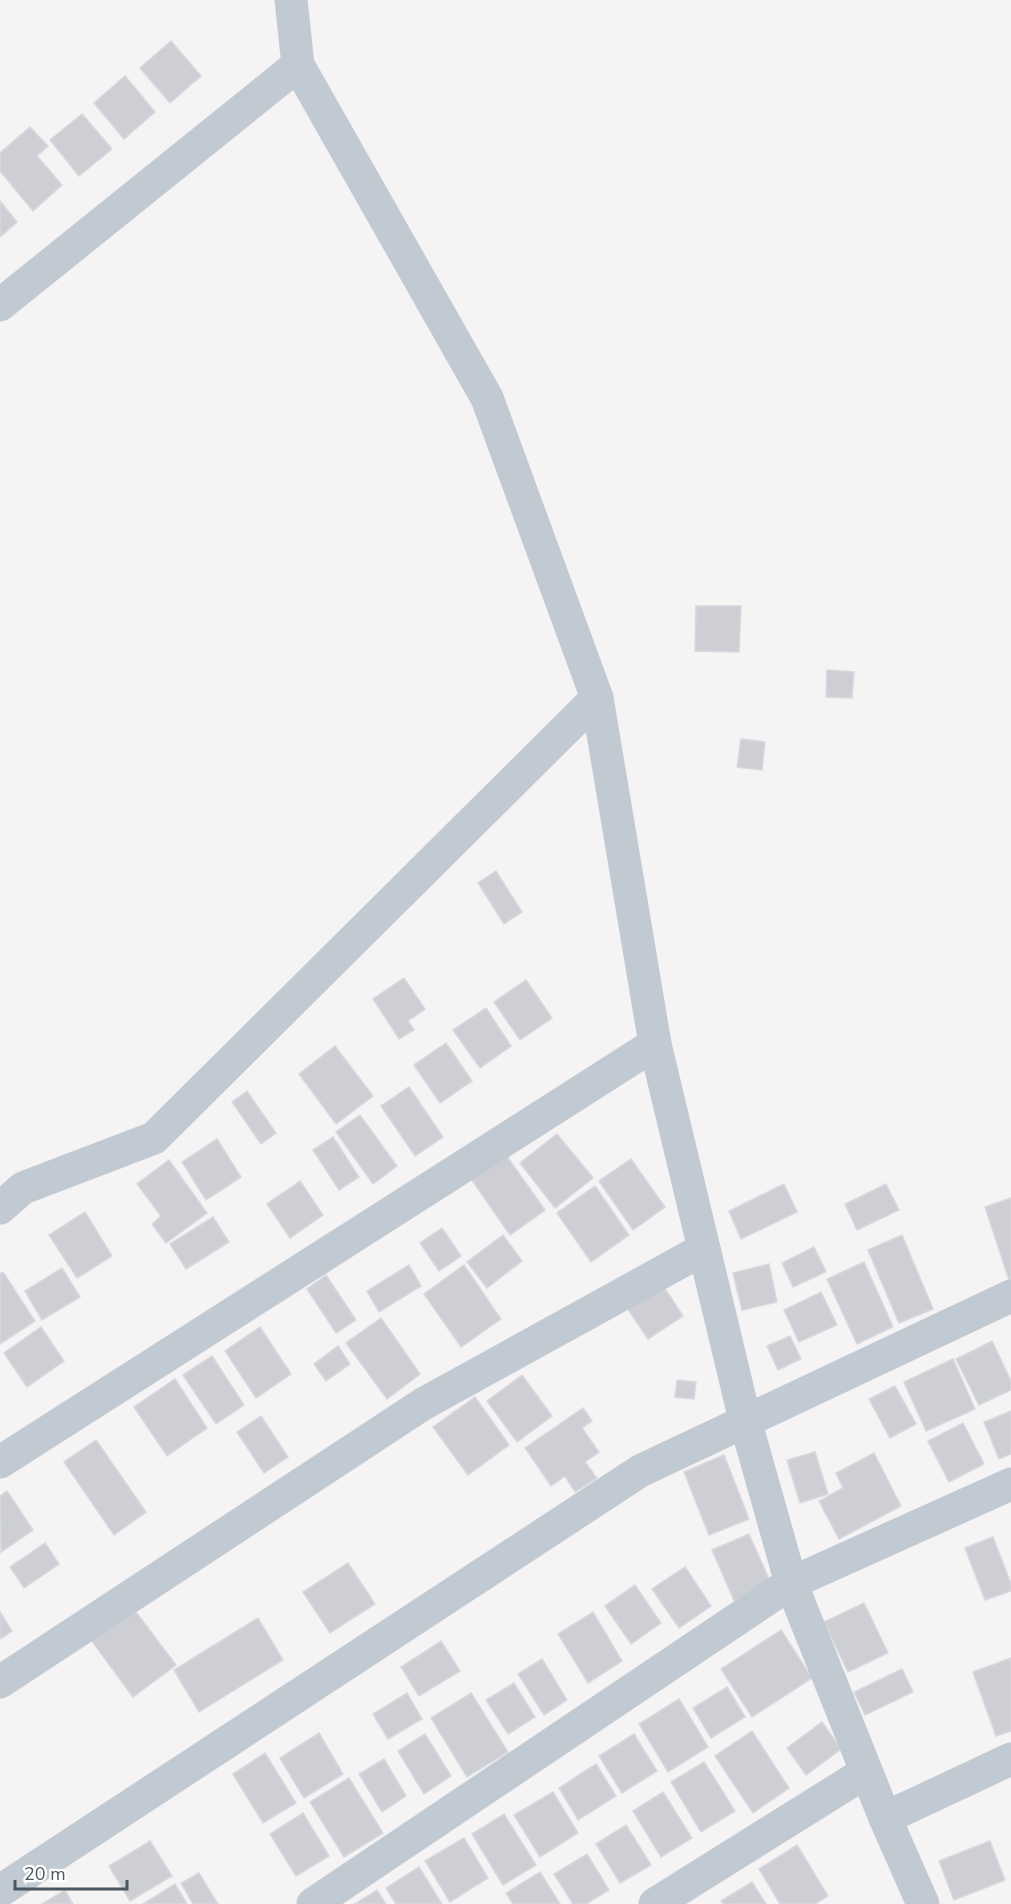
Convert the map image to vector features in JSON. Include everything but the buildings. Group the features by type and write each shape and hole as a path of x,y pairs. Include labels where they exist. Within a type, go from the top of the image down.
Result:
{"street":[{"path":"291,0 298,65 487,398 597,698 655,1044 745,1420 791,1583 866,1772 923,1904"},
{"path":"0,305 298,65"},
{"path":"0,1208 23,1188 154,1138 597,698"},
{"path":"0,1462 655,1044"},
{"path":"0,1682 423,1404 704,1249"},
{"path":"0,1891 640,1471 1011,1296"},
{"path":"314,1904 791,1583 1011,1484"},
{"path":"885,1818 1011,1759"},
{"path":"655,1904 866,1772"}]}
